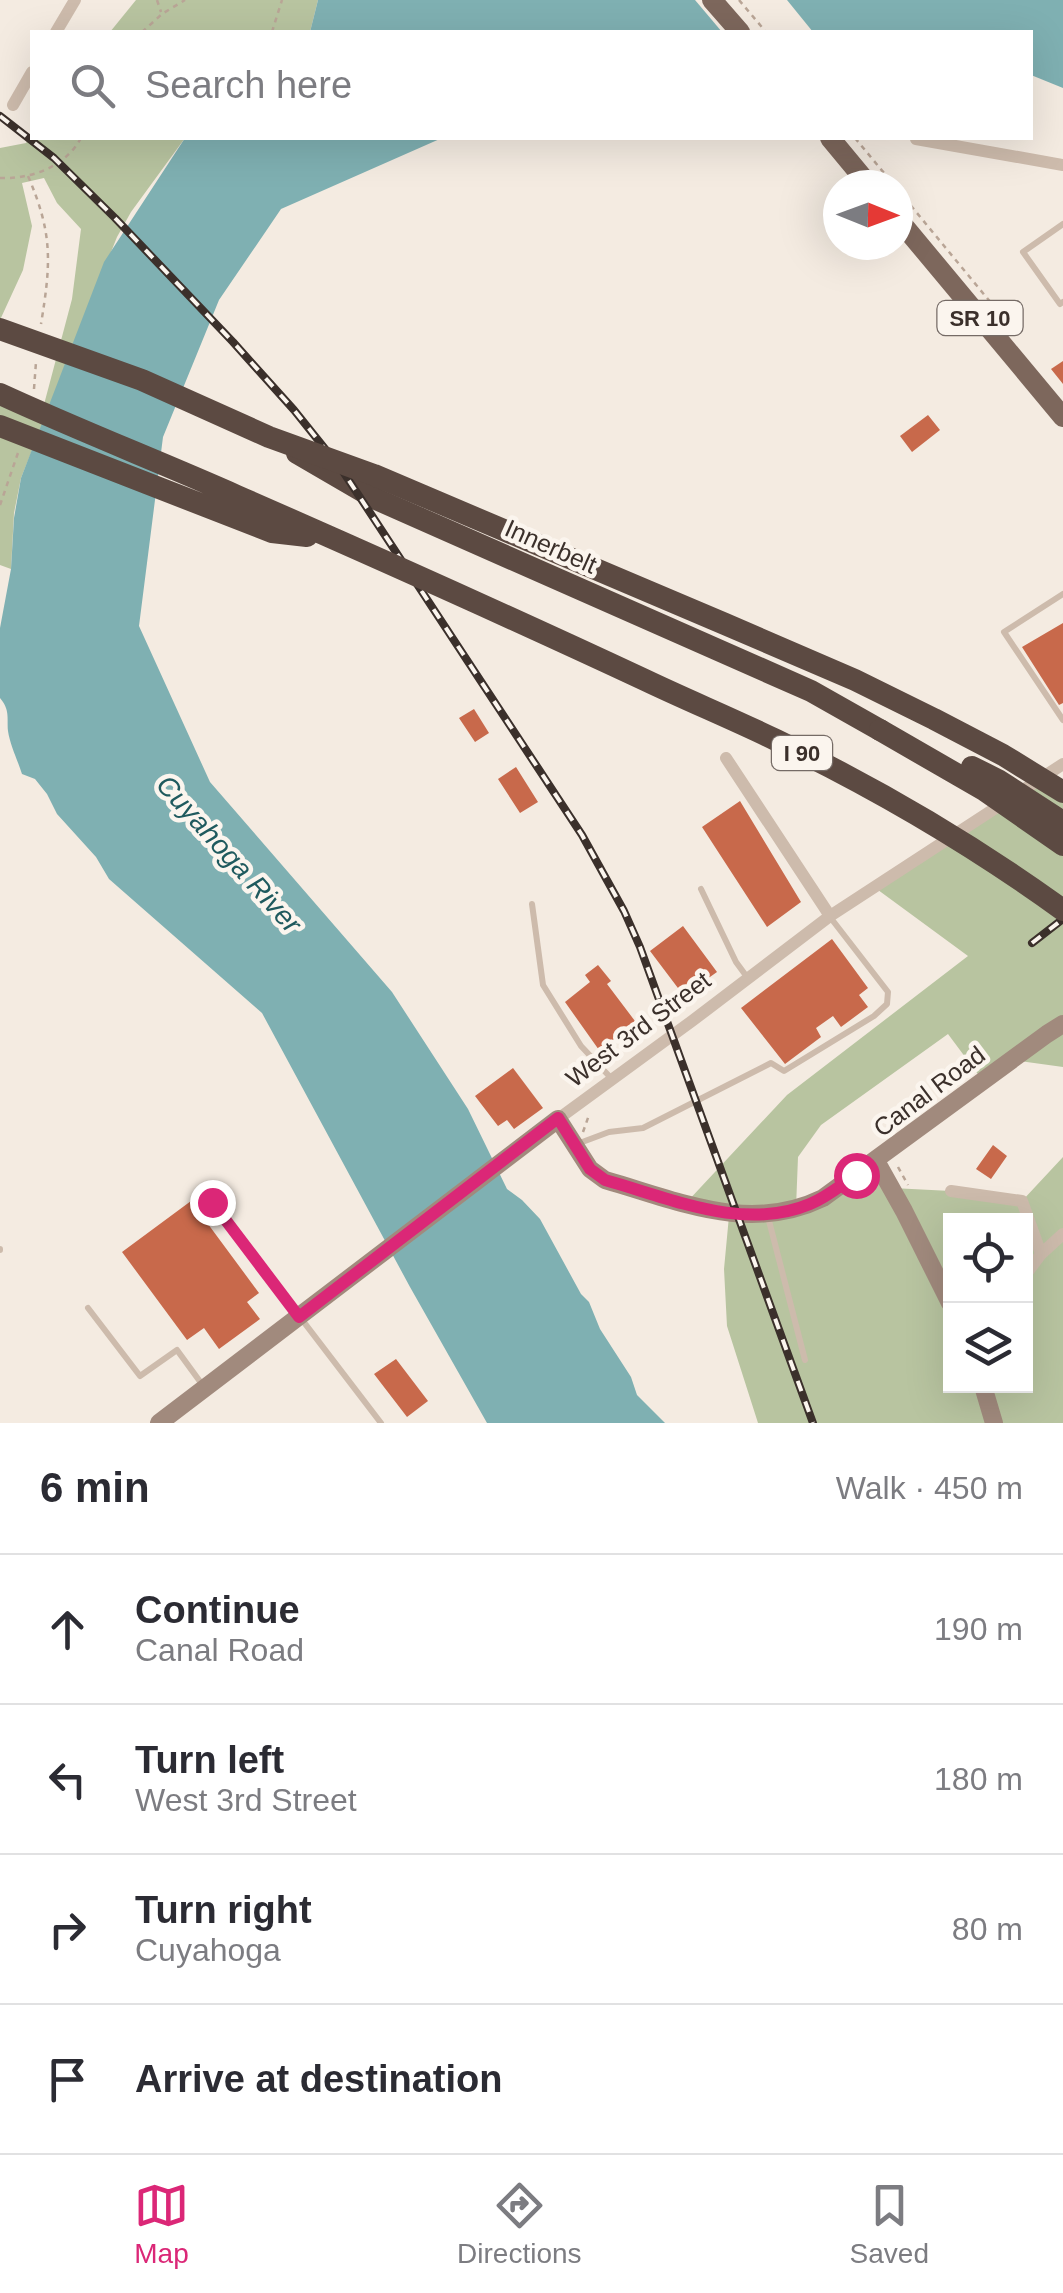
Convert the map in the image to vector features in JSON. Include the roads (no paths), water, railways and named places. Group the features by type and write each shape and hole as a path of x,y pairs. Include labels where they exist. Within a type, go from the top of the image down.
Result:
{"highway":[{"name":"Innerbelt","path":"0,330 142,380 269,437 376,499 793,684 984,790 1063,845"},
{"name":"I 90","path":"0,394 525,624 778,741 907,810 1063,910"},
{"path":"0,426 272,532 334,540"},
{"path":"269,437 374,475 855,680 1004,755 1063,792"},
{"path":"880,730 936,750 998,780 1063,822"}],"main road":[{"path":"712,0 738,30"},
{"path":"832,140 857,170"},
{"name":"SR 10","path":"913,237 1063,416"}],"street":[{"path":"57,30 75,0"},
{"path":"13,105 30,75"},
{"path":"916,140 1063,166"},
{"path":"726,758 830,916"},
{"name":"West 3rd Street","path":"158,1423 830,916 1063,764"},
{"name":"Canal Road","path":"558,1118 579,1143 590,1169 605,1180 704,1208 768,1215 823,1198 1063,1024"},
{"path":"876,1161 943,1289"},
{"path":"951,1191 1022,1201 1040,1254"},
{"path":"1033,1264 1063,1234"},
{"path":"985,1393 994,1423"}],"lane":[{"path":"1063,224 1023,252 1060,304 1063,302"},
{"path":"1063,594 1004,632 1063,720"},
{"path":"701,889 747,978"},
{"path":"532,904 543,985 580,1046 612,1079"},
{"path":"579,1143 609,1132 643,1128 771,1063 784,1071 874,1016 887,1004 888,992 830,916"},
{"path":"212,1202 381,1423"},
{"path":"768,1215 805,1360"},
{"path":"88,1308 140,1376 177,1350 204,1388"}],"water":[{"path":"318,0 1063,0 1063,88 1033,76 1033,30 310,30"},
{"name":"Cuyahoga River","path":"184,140 437,140 281,209 219,300 163,437 139,626 210,782 392,992 468,1109 507,1189 540,1219 631,1377 637,1395 665,1423 487,1423 262,1013 109,879 96,857 57,814 35,779 22,774 9,736 7,710 0,698 0,628 11,569 14,518 21,478 104,262"}],"railway":[{"path":"0,116 30,139"},
{"path":"31,140 115,218 233,342 342,470 582,835 640,947 813,1423"},
{"path":"1032,943 1063,919"}]}
